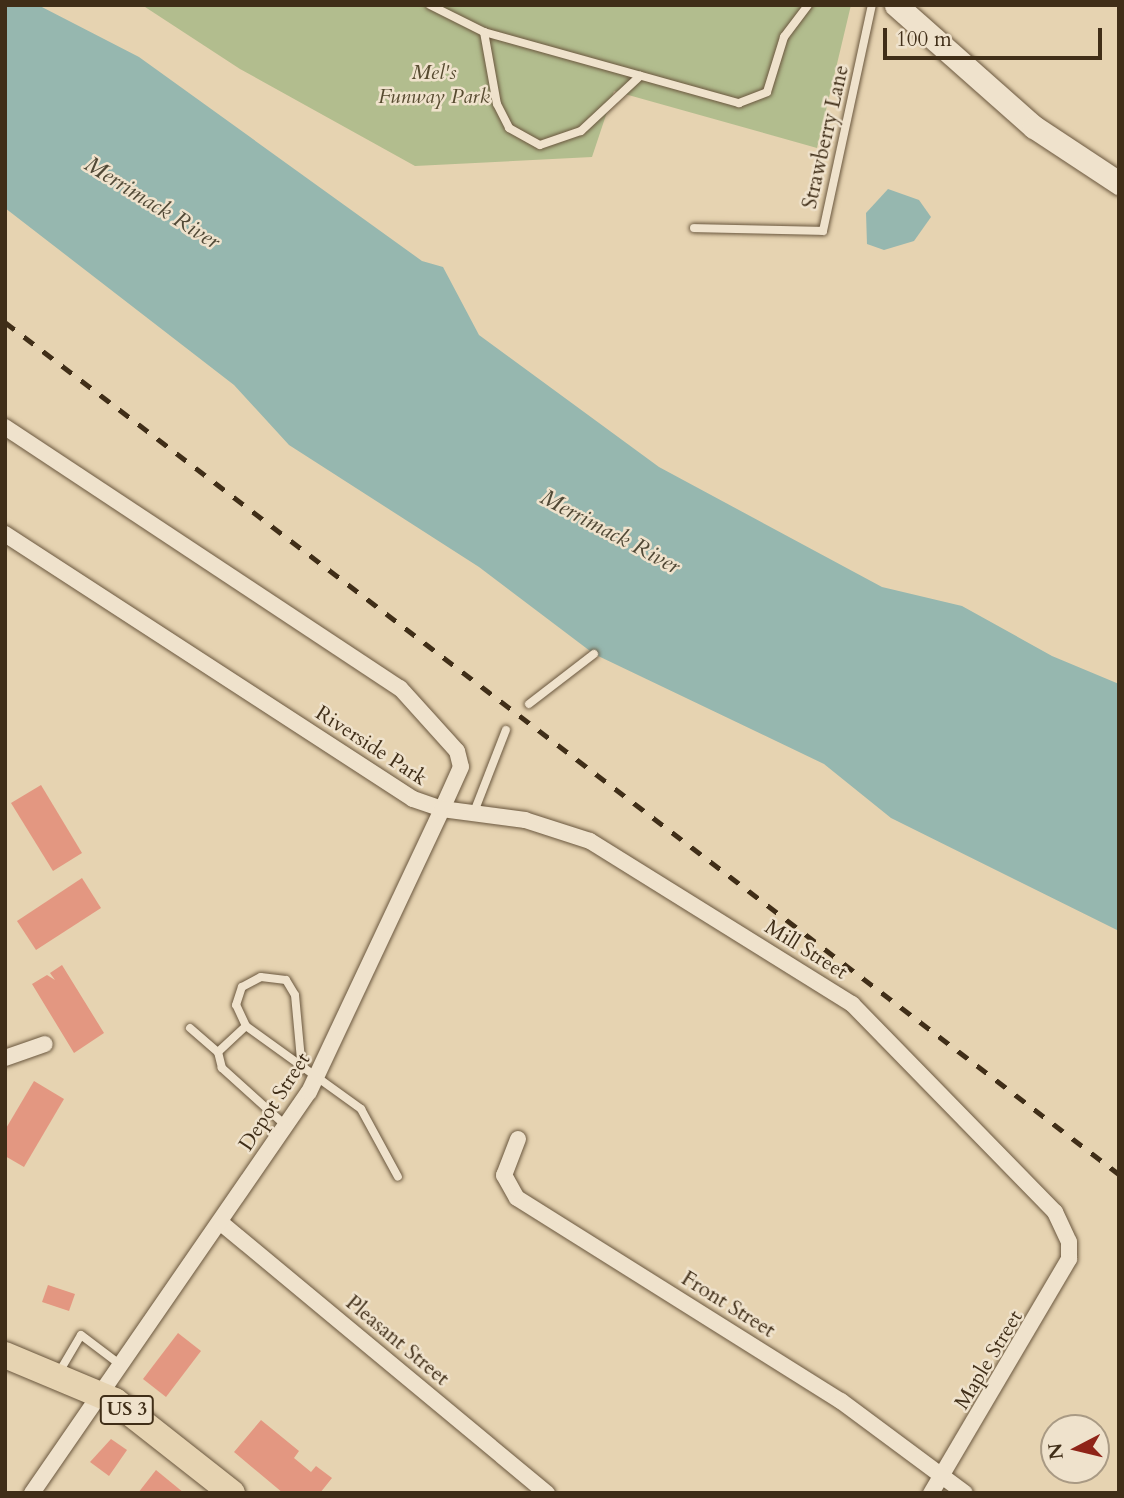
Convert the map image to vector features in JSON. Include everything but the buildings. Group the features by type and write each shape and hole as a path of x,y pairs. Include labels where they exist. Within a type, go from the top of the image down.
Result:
{"main road":[{"path":"896,5 1034,127 1119,183"},
{"name":"US 3","path":"5,1355 99,1391 232,1493"}],"street":[{"name":"Riverside Park","path":"5,427 400,688 457,751 461,767 442,809 413,799 5,534"},
{"name":"Mill Street","path":"442,809 474,812 558,829 621,856 852,1003 1032,1186 1069,1242"},
{"name":"Depot Street","path":"32,1493 118,1363 219,1222 284,1124 442,809"},
{"path":"5,1058 45,1044"},
{"name":"Front Street","path":"518,1139 504,1175 517,1198 841,1401 965,1493"},
{"name":"Pleasant Street","path":"219,1222 547,1493"},
{"name":"Maple Street","path":"931,1493 1055,1290 1069,1242"}],"lane":[{"path":"430,5 484,33 640,76 753,102 767,92 784,37 808,5"},
{"name":"Strawberry Lane","path":"694,228 823,231 872,5"},
{"path":"484,33 497,104 509,128 540,145 581,131 640,76"},
{"path":"529,704 594,654"},
{"path":"474,812 506,730"},
{"path":"309,1075 295,995 286,980 261,977 242,987 236,1004 246,1026 309,1075 361,1109 398,1177"},
{"path":"218,1052 246,1026"},
{"path":"190,1028 218,1052 222,1068 284,1124"},
{"path":"58,1374 81,1335 118,1363"}],"green space":[{"name":"Mel's Funway Park","path":"142,5 851,5 817,148 614,91 592,157 415,166 240,69"}],"water":[{"name":"Merrimack River","path":"5,5 38,5 139,57 422,261 443,267 479,335 659,467 882,587 962,606 1052,656 1119,684 1119,931 891,818 824,764 594,654 479,567 289,445 234,385 5,208"},
{"path":"888,189 919,200 931,217 914,241 884,250 867,244 866,213"}],"railway":[{"path":"5,322 1119,1174"}]}
